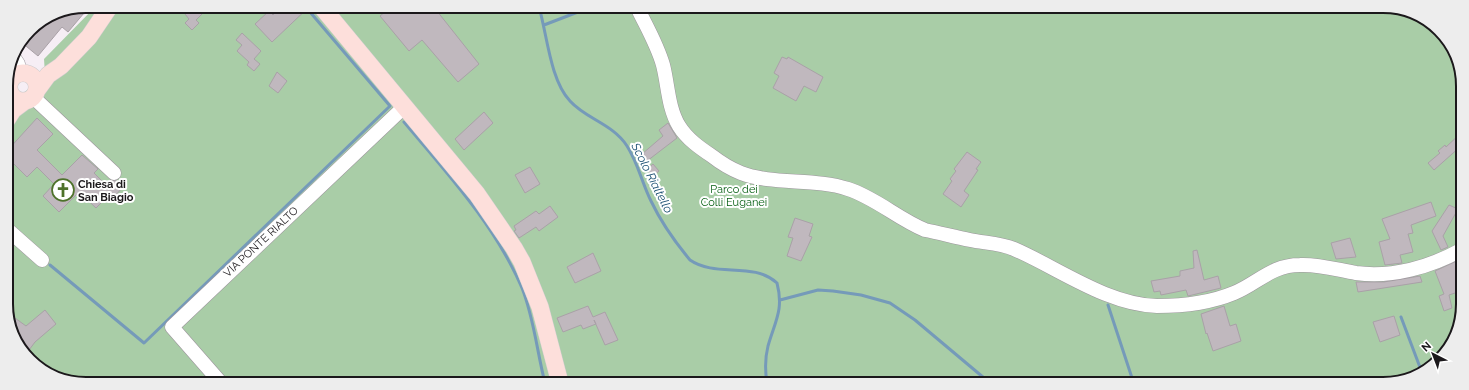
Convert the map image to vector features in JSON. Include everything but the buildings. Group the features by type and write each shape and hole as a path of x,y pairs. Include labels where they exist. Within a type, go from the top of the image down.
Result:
{"main road":[{"path":"22,93 62,66 89,37 105,13"},
{"path":"327,13 477,194 522,262 540,307 558,377"}],"street":[{"path":"640,13 658,50 672,106 679,125 691,140 729,167 742,174 756,177 836,185 849,189 877,202 912,225 925,230 1013,249 1095,288 1135,303 1156,306 1213,300 1235,293 1263,275 1277,269 1299,265 1334,268 1358,273 1394,272 1430,264 1456,252"},
{"path":"17,62 22,93 114,174"},
{"name":"VIA PONTE RIALTO","path":"216,377 172,327 404,107"},
{"path":"13,234 42,260"}],"green space":[{"name":"Parco dei Colli Euganei","path":"89,13 1397,14 1420,23 1435,34 1444,45 1455,72 1455,318 1446,341 1435,356 1420,367 1402,375 1388,377 72,376 49,367 34,356 23,341 14,318 13,103 45,74 44,59"}],"waterway":[{"path":"50,265 144,343 390,106 311,13"},
{"name":"Scolo Rialtello","path":"541,13 550,56 563,92 576,107 621,138 634,159 659,217 690,260 711,268 757,273 767,276 777,283 780,301 778,315 767,351 766,377"},
{"path":"544,25 575,13"},
{"path":"404,122 469,200 484,221 511,265 522,288 530,311 544,377"},
{"path":"780,300 818,290 861,295 890,303 915,320 983,377"},
{"path":"1108,305 1132,377"},
{"path":"1401,317 1420,367"}],"place":[{"name":"Chiesa di San Biagio","path":"63,190"}]}
